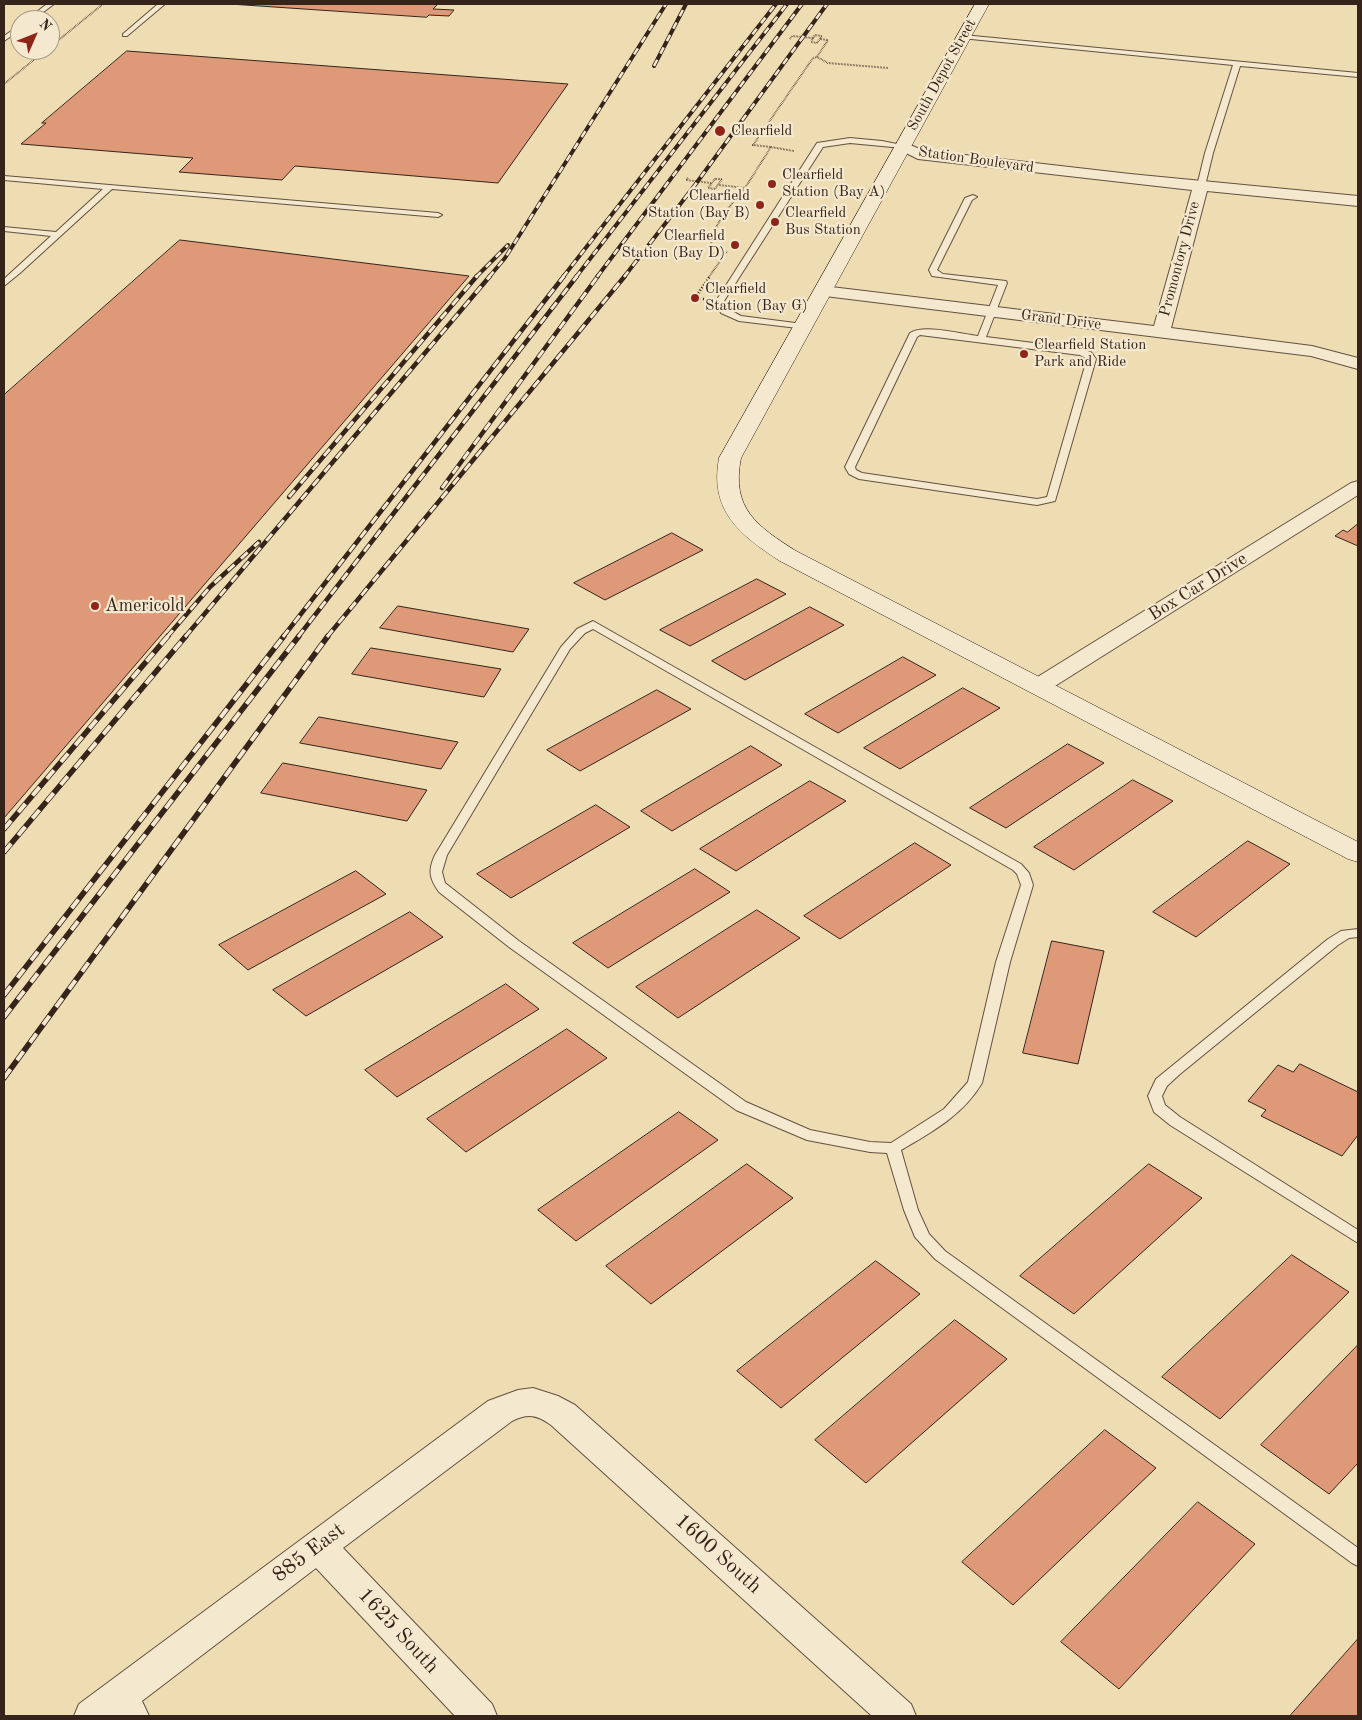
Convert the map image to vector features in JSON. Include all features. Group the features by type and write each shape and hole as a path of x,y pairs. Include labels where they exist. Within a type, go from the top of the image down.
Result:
{"street":[{"name":"South Depot Street","path":"982,4 730,458 726,482 728,496 751,530 788,556 1358,853"},
{"name":"Station Boulevard","path":"902,146 918,154 1202,180 1358,189"},
{"name":"Station Boulevard","path":"1202,180 1358,201"},
{"name":"Promontory Drive","path":"1161,333 1202,180"},
{"name":"Grand Drive","path":"823,291 1312,351 1358,364"},
{"name":"Box Car Drive","path":"1039,686 1358,487"},
{"name":"885 East","path":"114,1710 318,1546 500,1411 517,1403 532,1400"},
{"name":"1600 South","path":"532,1400 549,1406 563,1416 898,1716"},
{"name":"1625 South","path":"318,1546 479,1716"}],"lane":[{"path":"125,35 162,4"},
{"path":"963,37 1358,75"},
{"path":"1202,180 1237,63"},
{"path":"803,327 733,316 722,308 722,300 820,145 834,140 849,139 902,146"},
{"path":"4,178 438,215"},
{"path":"4,283 110,187"},
{"path":"973,197 969,198 933,270 935,274 942,276 1003,283 981,339"},
{"path":"4,229 56,234"},
{"path":"918,332 925,332 981,339 1081,352 1088,354 1092,358 1051,499 1037,502 859,476 852,472 850,468 913,335 918,332"},
{"path":"593,624 1017,867 1023,874 1027,886 1003,962 975,1083 969,1093 942,1117 893,1148 870,1147 807,1135 741,1106 681,1065 499,933 443,889 435,878 435,868 440,855 566,647 577,635 593,624"},
{"path":"1358,933 1346,934 1333,942 1161,1083 1155,1096 1159,1108 1175,1121 1358,1237"},
{"path":"893,1148 911,1210 922,1237 940,1254 1358,1558"}],"path":[{"path":"60,38 103,4"},
{"path":"815,35 822,36 820,39 817,43 810,42 815,35"},
{"path":"790,39 792,36 813,38"},
{"path":"792,155 795,150 753,145 813,58 817,57 828,40 820,39"},
{"path":"817,57 828,63 888,68"},
{"path":"4,84 34,60"},
{"path":"724,256 712,253 711,246 715,232 771,148"},
{"path":"688,178 686,180 711,183"},
{"path":"715,179 722,180 715,189 708,188 711,183 715,179"},
{"path":"719,184 745,188"},
{"path":"722,300 695,298 729,248"}],"building":[{"path":"230,4 438,4 433,9 454,10 449,16 429,15 427,17"},
{"path":"127,51 568,84 498,183 295,166 282,180 179,172 193,158 21,144 46,123 42,123"},
{"name":"Americold","path":"180,240 469,276 4,818 4,395"},
{"path":"1358,524 1358,546 1335,536 1343,530 1347,532"},
{"path":"672,533 703,550 605,600 574,583"},
{"path":"757,579 786,594 690,646 660,630"},
{"path":"398,606 529,629 513,652 380,628"},
{"path":"810,607 844,625 745,680 712,661"},
{"path":"371,648 501,669 484,697 352,674"},
{"path":"903,657 936,675 838,733 805,714"},
{"path":"963,688 1000,708 900,769 864,748"},
{"path":"657,690 691,709 580,771 547,750"},
{"path":"319,717 458,742 441,769 300,743"},
{"path":"1068,744 1104,763 1006,828 970,808"},
{"path":"751,746 782,765 672,831 641,811"},
{"path":"283,763 427,790 407,821 261,793"},
{"path":"1133,780 1173,801 1074,870 1034,847"},
{"path":"810,781 846,801 736,871 700,849"},
{"path":"596,805 630,827 511,898 477,874"},
{"path":"1248,841 1290,864 1196,937 1153,912"},
{"path":"915,843 951,865 840,939 804,916"},
{"path":"695,869 730,892 608,968 573,943"},
{"path":"356,871 386,894 248,970 219,945"},
{"path":"757,910 800,938 678,1018 636,987"},
{"path":"410,912 443,937 306,1016 273,990"},
{"path":"1052,941 1104,951 1078,1064 1023,1053"},
{"path":"506,984 539,1009 397,1097 365,1070"},
{"path":"567,1029 607,1058 466,1152 427,1119"},
{"path":"1300,1064 1358,1092 1358,1135 1342,1156 1261,1116 1266,1110 1248,1101 1278,1065 1293,1072"},
{"path":"679,1112 718,1140 576,1241 538,1210"},
{"path":"747,1164 793,1198 651,1304 606,1266"},
{"path":"1149,1164 1202,1198 1074,1314 1020,1276"},
{"path":"1292,1255 1349,1292 1220,1419 1162,1377"},
{"path":"876,1261 920,1294 781,1408 737,1371"},
{"path":"955,1320 1007,1359 866,1483 815,1440"},
{"path":"1358,1345 1358,1463 1329,1494 1261,1445"},
{"path":"1105,1430 1156,1468 1013,1605 962,1562"},
{"path":"1198,1502 1255,1544 1119,1689 1061,1642"},
{"path":"1358,1639 1358,1716 1290,1716"}],"railway":[{"path":"489,277 505,258 666,4"},
{"path":"654,66 686,4"},
{"path":"563,277 776,4"},
{"path":"576,277 787,4"},
{"path":"597,277 802,4"},
{"path":"624,277 695,185 827,4"},
{"path":"477,276 508,245"},
{"path":"289,497 477,276"},
{"path":"185,637 490,276"},
{"path":"283,637 564,276"},
{"path":"298,637 577,276"},
{"path":"442,488 598,276"},
{"path":"327,637 625,276"},
{"path":"167,637 210,587 259,542"},
{"path":"4,829 168,636"},
{"path":"4,852 186,636"},
{"path":"4,995 284,636"},
{"path":"4,1017 299,636"},
{"path":"4,1078 328,636"}],"place":[{"name":"Clearfield","path":"720,131"},
{"name":"Clearfield Station (Bay A)","path":"772,184"},
{"name":"Clearfield Station (Bay B)","path":"760,205"},
{"name":"Clearfield Bus Station","path":"775,222"},
{"name":"Clearfield Station (Bay D)","path":"735,245"},
{"name":"Clearfield Station (Bay G)","path":"695,298"},
{"name":"Clearfield Station Park and Ride","path":"1024,354"},
{"name":"Americold","path":"95,606"}]}
